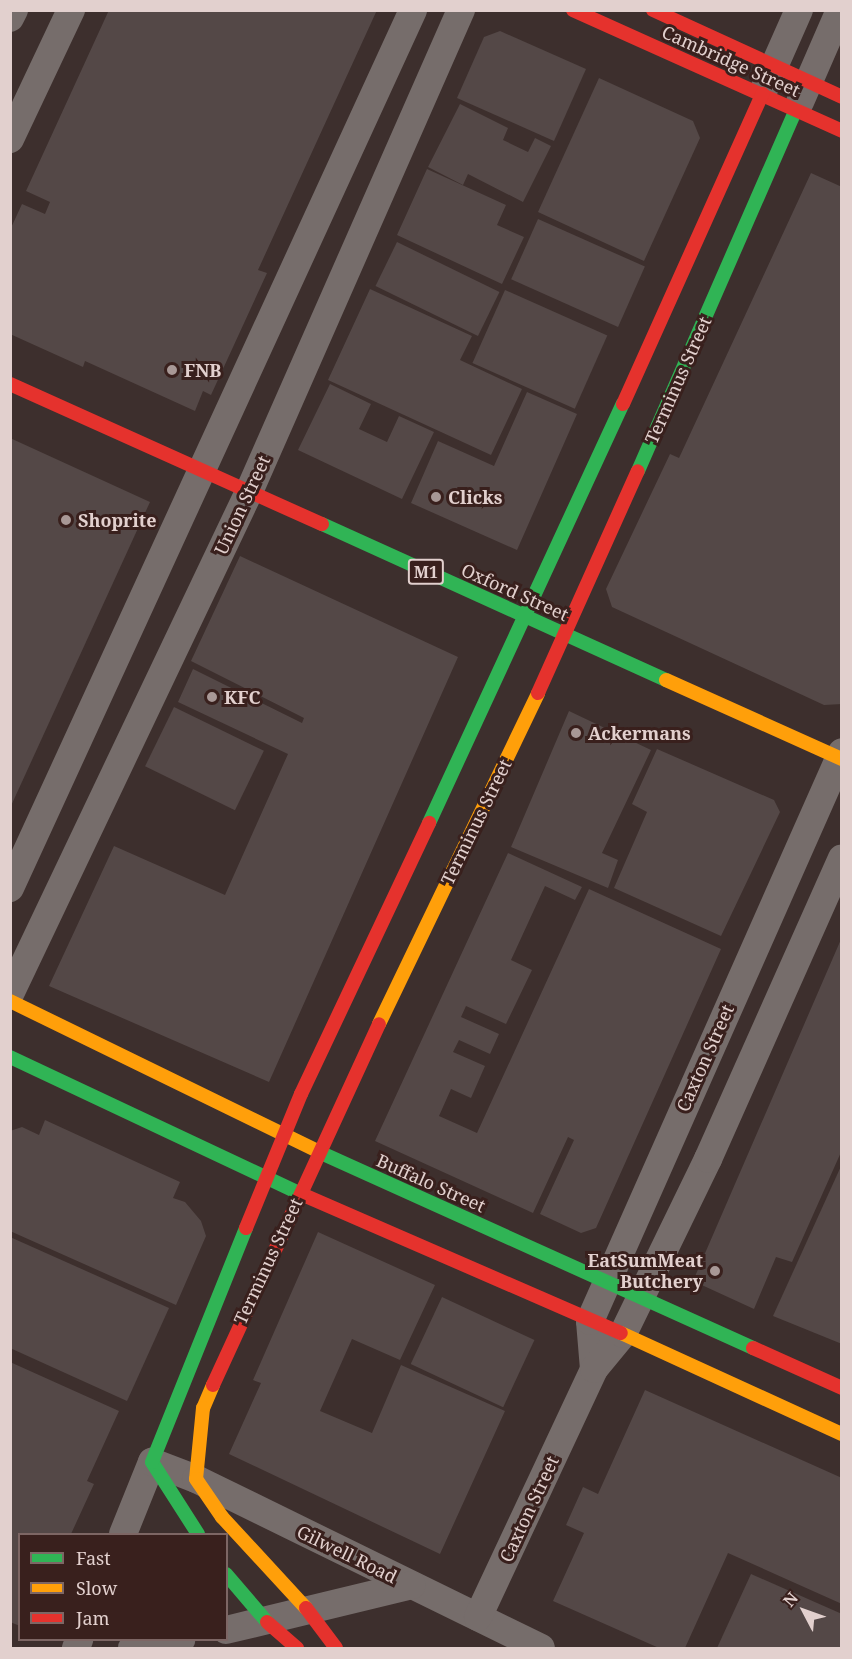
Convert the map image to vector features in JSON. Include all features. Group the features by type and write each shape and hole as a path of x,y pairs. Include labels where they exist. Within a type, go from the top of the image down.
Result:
{"street":[{"path":"10,18 14,10"},
{"path":"10,139 70,10"},
{"path":"10,888 413,10"},
{"name":"Union Street","path":"10,994 248,494 461,10"},
{"name":"Cambridge Street","path":"573,10 842,131"},
{"name":"Cambridge Street","path":"653,10 842,97"},
{"name":"Terminus Street","path":"123,1533 284,1135 527,617 799,10"},
{"name":"Terminus Street","path":"196,1479 203,1408 318,1151 566,635 840,10"},
{"name":"Oxford Street","path":"10,384 201,473 841,756"},
{"name":"Caxton Street","path":"594,1369 590,1321 841,756"},
{"name":"Caxton Street","path":"478,1617 594,1369 623,1334 708,1159 842,858"},
{"name":"Buffalo Street","path":"10,1001 318,1151 842,1388"},
{"path":"10,1057 299,1193 623,1334 842,1434"},
{"path":"152,1462 197,1533"},
{"name":"Gilwell Road","path":"152,1462 196,1479 541,1648"},
{"path":"196,1479 222,1517 306,1608 336,1648"},
{"path":"228,1576 267,1622 297,1648"},
{"path":"228,1630 267,1622 306,1608 412,1585"},
{"path":"132,1648 175,1641"}],"building":[{"path":"109,10 377,10 258,270 267,273 211,395 203,391 195,411 85,361 83,367 10,334 10,230 22,204 45,214 50,202 26,191"},
{"path":"500,31 586,69 554,141 457,98 484,37"},
{"path":"599,78 693,121 700,138 644,261 538,212"},
{"path":"460,104 508,128 503,140 528,152 535,138 551,146 523,202 468,174 463,185 428,167"},
{"path":"427,169 506,205 497,225 524,237 502,284 397,235"},
{"path":"811,173 842,187 842,704 824,705 612,607 606,589 670,454 679,458"},
{"path":"538,219 645,267 618,327 511,279"},
{"path":"397,242 499,292 478,336 376,286"},
{"path":"370,289 472,336 460,360 522,389 491,455 328,380"},
{"path":"505,290 607,336 575,409 472,363"},
{"path":"330,384 371,404 359,429 387,442 399,416 434,432 402,499 298,450"},
{"path":"527,392 577,414 517,550 411,503 438,441 494,466"},
{"path":"10,438 150,502 10,808"},
{"path":"240,556 458,657 269,1082 49,986 114,846 225,895 288,754 178,702 193,669 302,723 304,718 191,661"},
{"path":"174,707 264,751 235,810 145,766"},
{"path":"569,711 651,750 602,853 618,860 608,888 511,847"},
{"path":"657,749 774,800 780,812 721,936 614,888 647,812 632,804"},
{"path":"508,853 582,887 575,900 545,886 511,960 532,970 506,1024 466,1006 461,1017 499,1034 490,1054 459,1040 453,1052 485,1066 471,1098 451,1089 439,1116 477,1133 589,889 721,949 596,1228 581,1233 540,1214 574,1140 568,1137 533,1213 375,1141"},
{"path":"842,937 842,1150 792,1262 776,1257 754,1309 693,1281"},
{"path":"45,1120 180,1182 173,1198 185,1202 201,1221 206,1236 176,1305 10,1231 10,1131 22,1127 39,1135"},
{"path":"842,1164 842,1344 773,1316"},
{"path":"318,1232 435,1285 400,1360 352,1339 320,1411 372,1433 401,1365 505,1411 440,1554 229,1454 261,1383 253,1380"},
{"path":"10,1237 169,1308 127,1401 10,1348"},
{"path":"442,1297 534,1340 503,1407 411,1364"},
{"path":"10,1362 119,1411 87,1481 94,1484 71,1533 18,1533 18,1625 10,1622"},
{"path":"645,1390 842,1478 842,1604 728,1553 685,1648 659,1648 553,1601 584,1533 566,1525 583,1487 598,1494"},
{"path":"751,1574 842,1614 842,1648 717,1648"}],"traffic: fast":[{"path":"638,471 796,110"},
{"path":"429,823 623,404"},
{"path":"322,524 666,680"},
{"path":"10,1057 308,1197"},
{"path":"319,1152 753,1348"},
{"path":"197,1533 152,1462 246,1228"},
{"path":"228,1576 267,1622"}],"traffic: slow":[{"path":"666,680 842,759"},
{"path":"379,1024 538,693"},
{"path":"10,1001 319,1152"},
{"path":"621,1333 842,1434"},
{"path":"213,1385 203,1408 196,1479 222,1517 306,1608"}],"traffic: jam":[{"path":"573,10 842,131"},
{"path":"653,10 842,97"},
{"path":"623,404 762,94"},
{"path":"10,384 322,524"},
{"path":"538,693 638,471"},
{"path":"246,1228 301,1094 429,823"},
{"path":"213,1385 379,1024"},
{"path":"308,1197 621,1333"},
{"path":"753,1348 842,1388"},
{"path":"306,1608 336,1648"},
{"path":"267,1622 297,1648"}],"place":[{"name":"FNB","path":"172,370"},
{"name":"Clicks","path":"436,497"},
{"name":"Shoprite","path":"66,520"},
{"name":"KFC","path":"212,697"},
{"name":"Ackermans","path":"576,733"},
{"name":"EatSumMeat Butchery","path":"715,1271"}]}
